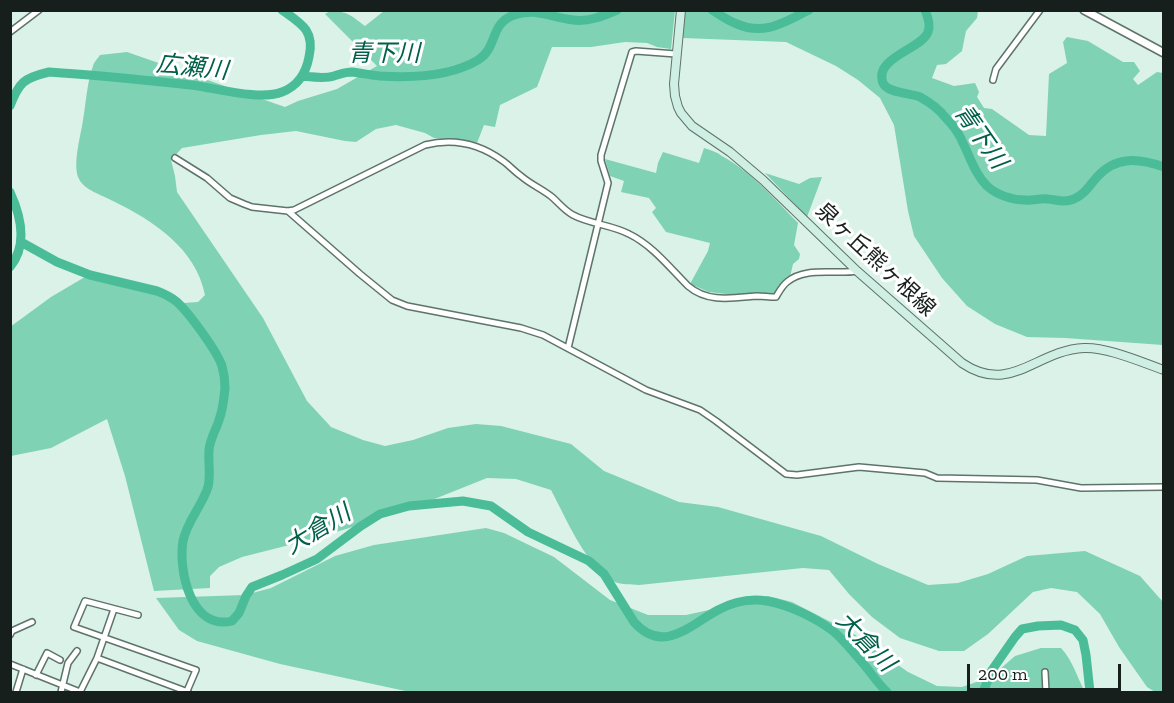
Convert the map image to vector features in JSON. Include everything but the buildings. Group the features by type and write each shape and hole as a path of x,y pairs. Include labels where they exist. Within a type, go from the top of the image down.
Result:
{"main road":[{"name":"泉ヶ丘熊ヶ根線","path":"681,10 674,84 678,107 685,119 763,180 858,271 962,363 979,373 993,376 1017,371 1060,352 1082,348 1105,351 1164,370"}],"street":[{"path":"10,32 39,10"},
{"path":"993,80 996,69 1040,10"},
{"path":"1084,10 1164,53"},
{"path":"568,348 608,183 601,155 632,51 676,54"},
{"path":"175,158 207,178 230,198 252,207 288,211 414,149 437,142 467,143 495,155 574,216 628,233 641,241 696,292 711,297 726,299 776,297 785,284 794,277 804,274 858,271"},
{"path":"288,211 392,300 407,306 521,328 543,335 646,390 700,410 781,471 792,476 859,467 926,473 936,478 1036,480 1081,488 1164,487"},
{"path":"97,658 188,692 196,670 74,627 85,601 138,615"},
{"path":"10,664 80,692 97,658 114,609"},
{"path":"10,634 32,622"},
{"path":"61,693 68,663 77,651"},
{"path":"36,675 47,653 60,660"},
{"path":"16,693 23,669"},
{"path":"1045,672 1046,693"}],"green space":[{"path":"330,11 349,15 365,26 384,11 675,11 671,49 647,43 625,42 591,47 552,47 537,87 500,105 495,127 484,125 477,143 434,138 425,133 396,125 376,129 356,142 296,131 261,135 182,148 171,160 177,192 263,318 307,401 331,427 385,446 413,440 448,428 476,424 501,426 571,444 604,471 679,502 718,507 821,536 928,585 958,583 988,574 1027,556 1085,551 1140,576 1163,602 1163,692 1155,692 1147,687 1119,647 1100,614 1077,592 1051,588 1033,592 988,634 964,651 939,651 900,638 872,617 829,570 803,568 639,585 615,582 605,575 586,554 551,490 516,479 487,478 417,506 356,526 242,557 219,567 210,576 210,588 154,591 125,476 107,419 51,448 11,456 10,327 51,297 90,274 123,279 183,303 198,302 205,295 192,263 170,237 143,217 89,189 79,179 76,166 88,86 91,72 100,55 127,52 285,107 337,89 377,66 325,14"},
{"path":"685,11 978,11 977,18 966,31 962,51 946,64 937,65 932,78 954,86 975,83 979,92 977,97 984,108 992,109 1029,135 1046,136 1049,74 1067,63 1063,42 1067,37 1088,41 1123,62 1134,62 1140,71 1133,79 1138,85 1157,72 1163,73 1163,345 1027,337 995,324 967,306 942,278 914,236 894,125 880,98 836,66 786,42 683,38"},
{"path":"704,148 718,153 743,170 798,223 794,245 800,254 799,259 793,264 790,277 783,281 774,294 756,293 743,296 709,292 690,284 710,243 666,232 652,212 656,208 649,198 621,192 624,181 610,176 605,159 656,173 663,152 699,163"},
{"path":"765,173 799,184 810,178 822,177 807,217"},
{"path":"486,528 504,533 554,557 610,600 648,615 686,615 742,600 768,596 792,602 854,634 908,672 937,686 962,687 991,677 1015,656 1041,648 1061,648 1072,664 1085,692 410,692 280,664 197,641 179,630 156,598 245,595 271,588 335,556 374,545"}],"waterway":[{"name":"広瀬川","path":"10,106 16,91 23,82 49,72 191,85 250,95 282,92 293,86 303,74 308,63 310,48 305,29 282,10"},
{"name":"青下川","path":"302,76 318,78 352,72 405,77 443,73 478,60 489,49 501,24 514,15 529,12 585,20 617,10"},
{"name":"青下川","path":"712,10 734,23 757,29 783,23 809,10"},
{"name":"青下川","path":"925,10 929,24 928,32 917,44 891,60 882,74 883,83 894,91 920,97 940,111 958,132 976,171 991,189 1015,199 1067,201 1081,195 1104,170 1120,162 1145,162 1164,167"},
{"name":"広瀬川","path":"10,192 20,220 21,230 19,249 10,267"},
{"name":"大倉川","path":"21,242 57,262 90,275 157,291 170,297 195,323 219,359 223,371 224,400 210,446 208,487 185,534 182,553 185,582 190,596 206,617 218,622 232,621 239,613 252,587 317,559 380,514 409,506 463,501 491,506 528,532 589,561 604,574 634,622 645,632 666,637 676,634 718,610 748,600 784,605 818,621 833,631 887,692"},
{"name":"大倉川","path":"983,692 992,670 1022,629 1061,625 1075,630 1083,640 1090,692"}]}
